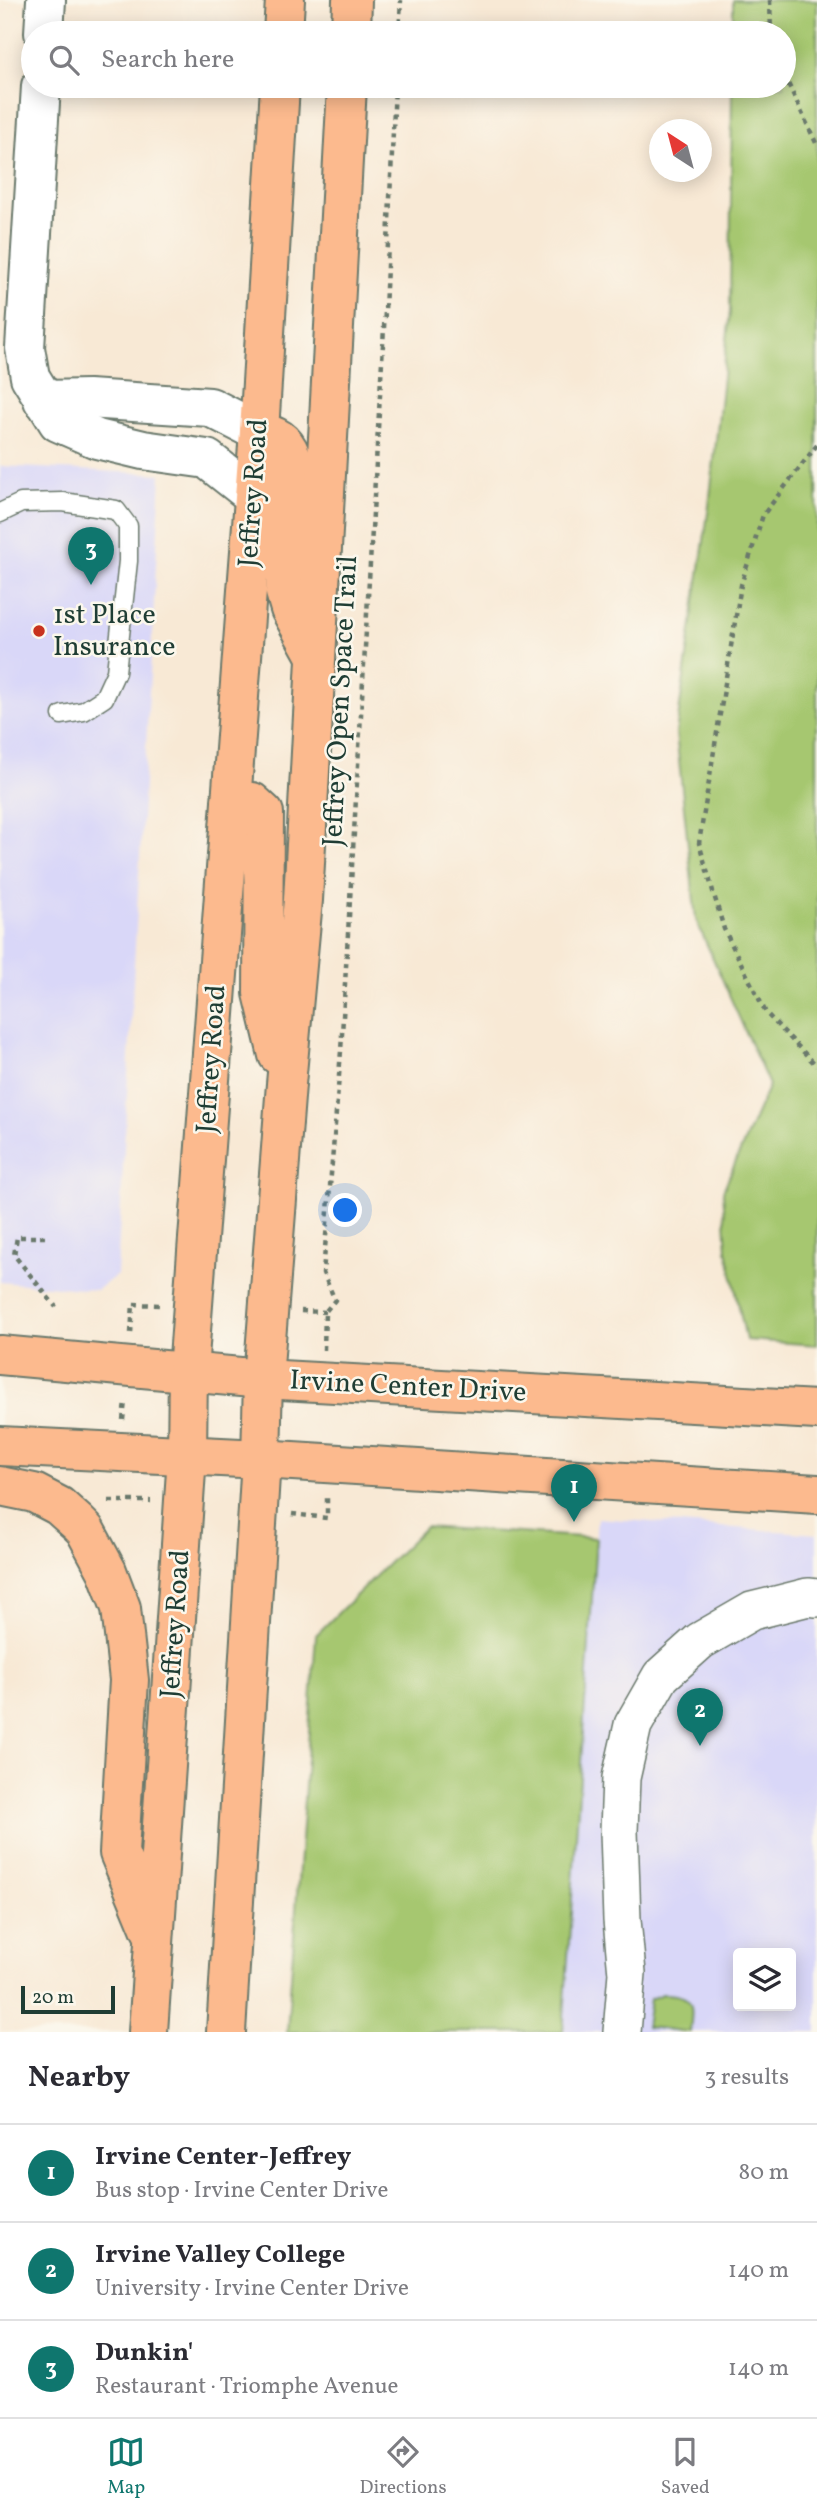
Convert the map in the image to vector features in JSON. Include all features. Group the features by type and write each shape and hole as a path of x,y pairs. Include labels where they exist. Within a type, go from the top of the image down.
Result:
{"main road":[{"path":"284,21 285,0"},
{"path":"351,21 352,0"},
{"name":"Jeffrey Road","path":"148,2032 187,1456 188,1371 259,432 279,98"},
{"path":"226,2032 264,1378 303,900 346,98"},
{"path":"259,432 282,440 291,456 285,592 290,609 316,656"},
{"path":"231,803 252,802 264,813 263,993 286,1084"},
{"name":"Irvine Center Drive","path":"0,1355 264,1378 817,1410"},
{"path":"0,1446 261,1459 817,1494"},
{"path":"0,1486 34,1493 59,1506 85,1530 107,1572 121,1608 129,1680 118,1853 154,1939"}],"street":[{"path":"45,21 46,0"},
{"path":"40,98 25,348 37,388 58,422 97,439 143,450 207,460 254,496"},
{"path":"37,388 88,399 210,407 259,432"},
{"path":"622,2032 628,1973 619,1831 621,1778 633,1725 661,1676 700,1641 752,1611 808,1597 817,1598"}],"lane":[{"path":"0,513 21,503 63,502 116,510 128,526 128,561 116,672 104,698 84,711 62,715"}],"path":[{"path":"400,21 401,0"},
{"path":"770,0 771,21"},
{"name":"Jeffrey Open Space Trail","path":"324,1312 335,1300 323,1273 344,995 395,98"},
{"path":"795,98 817,145"},
{"path":"817,445 763,515 741,584 699,843 724,929 766,1013 817,1066"},
{"path":"46,1237 17,1237 14,1255 56,1307"},
{"path":"109,1501 132,1499"}],"shaded area":[{"path":"0,466 161,474 117,1275 96,1290 0,1282"},
{"path":"597,1518 817,1534 817,2032 563,2032"}],"green space":[{"path":"733,0 817,0 817,1345 746,1340 727,1250 723,1191 769,1085 696,920 676,733 709,506 730,312 732,98 796,98 796,21 733,21"},
{"path":"425,1527 596,1538 563,2032 287,2032 316,1635"},
{"path":"662,1994 681,1996 690,2002 690,2032 646,2027 650,1999"}],"place":[{"name":"Dunkin'","path":"91,585"},
{"name":"1st Place Insurance","path":"39,631"},
{"name":"Irvine Center-Jeffrey","path":"574,1522"},
{"name":"Irvine Valley College","path":"700,1746"}]}
